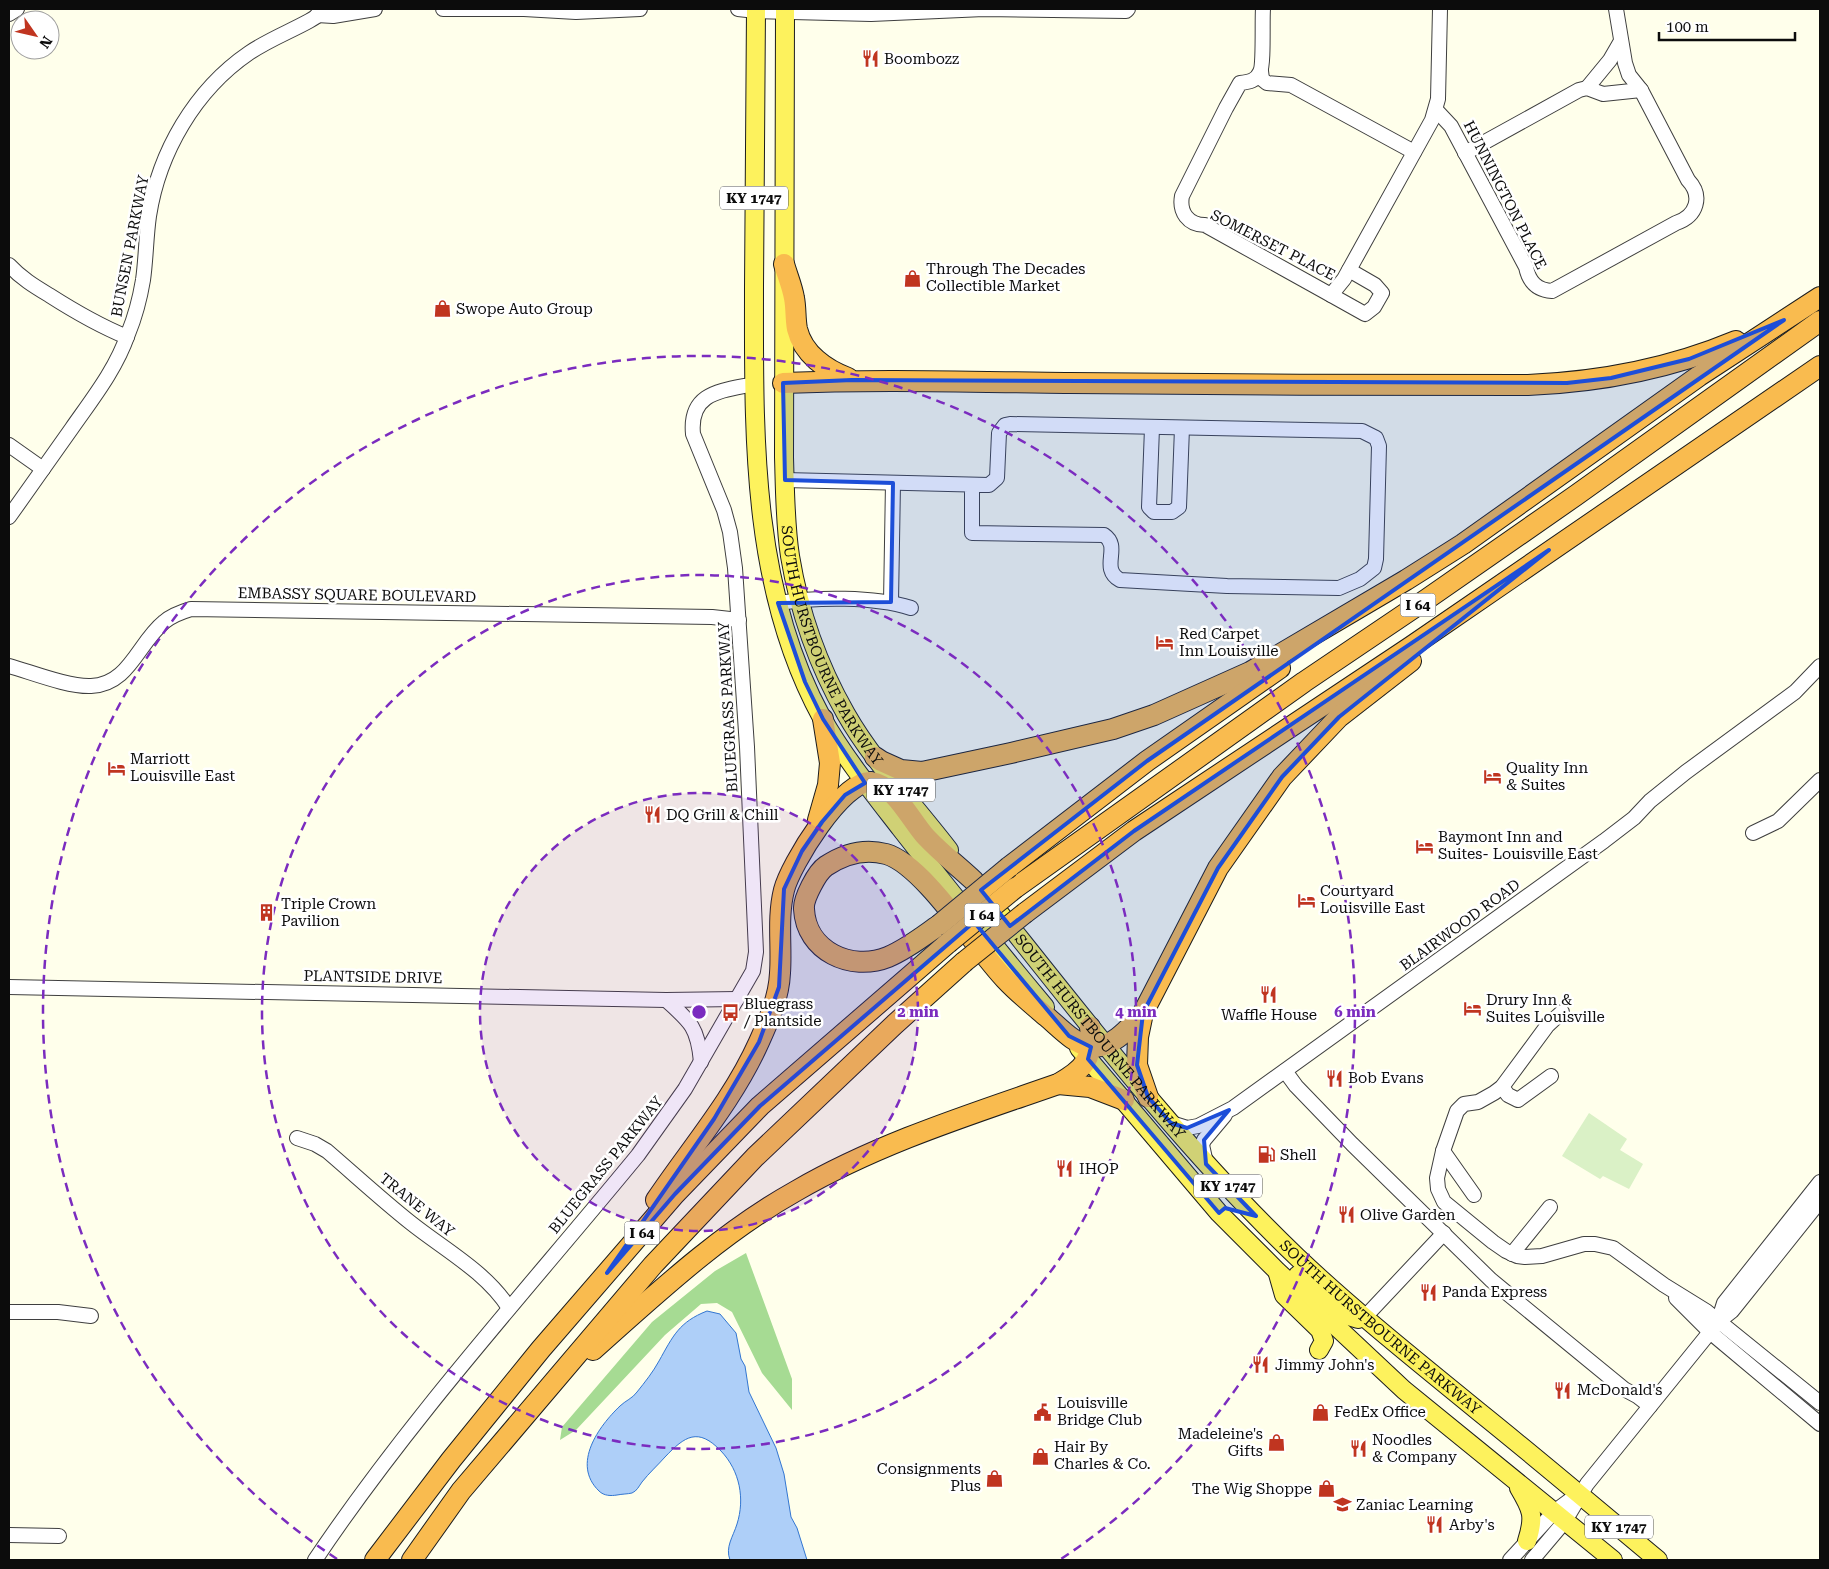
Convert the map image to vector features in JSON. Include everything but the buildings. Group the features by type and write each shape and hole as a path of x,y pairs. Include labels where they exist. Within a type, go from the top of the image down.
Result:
{"highway":[{"path":"784,264 794,298 797,329 803,343 817,360 832,372 852,380"},
{"path":"875,756 881,761 901,770 922,772 1011,754 1113,729 1154,715 1250,672 1463,544 1699,376 1820,297"},
{"path":"783,383 852,380 1088,383 1567,384 1648,371 1689,359 1718,349 1784,320"},
{"name":"I 64","path":"376,1560 463,1445 540,1350 675,1194 760,1106 948,943 1015,888 1304,682 1544,518 1820,321"},
{"name":"I 64","path":"412,1560 461,1491 653,1265 755,1158 894,1024 964,962 1025,913 1134,831 1412,646 1549,550 1820,366"},
{"path":"1148,1097 1137,1064 1138,1037 1143,1013 1218,868 1282,777 1339,717 1549,550"},
{"path":"1094,1050 1069,1036 1005,980 923,880 906,865 887,854 864,852 840,857 822,870 810,888 803,908 808,927 818,944 836,957 859,962 884,958 908,947 939,925 1009,867 1147,761 1406,580"},
{"path":"813,836 828,784 830,763 823,719"},
{"path":"607,1273 670,1179 714,1119 740,1078 759,1042 773,1009 779,986 780,919 784,889 793,867 838,802 845,795 865,783 872,782 884,786 894,795 926,837 974,881"},
{"path":"564,1368 592,1351 715,1245 754,1217 794,1192 869,1153 916,1133 1058,1084 1076,1074 1094,1050 1120,1037 1143,1013"},
{"path":"1090,1026 1094,1050"},
{"path":"1058,1084 1090,1087 1124,1100"}],"main road":[{"name":"SOUTH HURSTBOURNE PARKWAY","path":"756,10 754,384 758,465 773,589 805,682 823,719 865,783 956,900 1069,1036"},
{"name":"SOUTH HURSTBOURNE PARKWAY","path":"785,10 783,383 785,480 790,554 799,600 830,684 846,714 875,756 1090,1026"},
{"path":"754,384 783,383"},
{"name":"SOUTH HURSTBOURNE PARKWAY","path":"1094,1050 1148,1097 1206,1164 1256,1216 1364,1318 1658,1560"},
{"name":"SOUTH HURSTBOURNE PARKWAY","path":"1094,1050 1124,1100 1219,1212 1251,1246 1404,1390 1613,1560"},
{"path":"1219,1212 1225,1208 1256,1216"},
{"path":"1251,1246 1285,1263 1342,1314 1358,1319 1364,1318"},
{"path":"1277,1271 1284,1294 1320,1330 1324,1341 1319,1350 1335,1347 1359,1348"},
{"path":"1516,1483 1531,1510 1531,1529 1527,1541"}],"street":[{"path":"9,14 17,9"},
{"name":"BUNSEN PARKWAY","path":"9,517 96,394 114,366 128,337 143,280 149,215 156,183 166,156 179,130 200,98 226,71 249,54 279,35 322,12 333,16 375,9"},
{"path":"443,9 524,9 576,12 640,9"},
{"path":"738,9 871,14 984,9 1126,11 1128,9"},
{"path":"1262,9 1262,79 1267,83 1291,85 1414,152"},
{"name":"SOMERSET PLACE","path":"1261,71 1254,80 1240,83 1226,108 1182,196 1181,204 1185,217 1191,222 1205,225 1331,295 1348,270 1436,110 1439,84 1440,9"},
{"name":"HUNNINGTON PLACE","path":"1436,110 1446,118 1451,126 1526,268 1528,276 1538,288 1552,291 1684,220 1696,206 1697,198 1692,185 1641,90 1629,75 1626,68 1616,9"},
{"path":"1587,88 1610,60 1621,41"},
{"path":"1466,153 1579,90 1587,88 1603,94 1641,90"},
{"path":"9,265 27,282 62,304 98,324 128,337"},
{"path":"1331,295 1365,314 1374,306 1382,293 1375,285 1348,270"},
{"name":"BLUEGRASS PARKWAY","path":"314,1560 366,1487 430,1404 638,1155 667,1116 701,1062 753,971 756,952 747,746 735,568 730,532 719,495 693,434 692,425 693,413 698,405 707,397 715,393 754,384"},
{"path":"785,480 989,485 997,478 999,434 1005,426 1010,424 1362,432 1376,438 1379,446 1376,559 1374,568 1360,579 1339,588 1227,586 1120,580 1110,570 1112,545 1104,535 972,533 972,485"},
{"path":"1152,428 1149,506 1154,512 1172,512 1179,507 1187,428"},
{"path":"9,444 43,469"},
{"path":"891,602 893,483"},
{"path":"778,603 799,600 877,600 911,608"},
{"name":"EMBASSY SQUARE BOULEVARD","path":"9,666 83,686 104,684 124,671 153,633 164,622 181,612 191,609 712,617 739,620"},
{"name":"BLAIRWOOD ROAD","path":"1171,1123 1187,1128 1198,1126 1229,1110 1285,1072 1634,818 1650,801 1686,772 1795,692 1820,666"},
{"path":"1754,833 1778,820 1820,780"},
{"name":"PLANTSIDE DRIVE","path":"9,986 737,1000"},
{"path":"666,1000 688,1020 696,1032 701,1062"},
{"path":"1562,1012 1547,1026 1502,1087 1484,1099 1460,1107 1443,1151 1436,1178 1438,1189 1444,1202 1493,1242 1512,1254 1535,1257 1584,1244 1608,1246 1622,1253 1714,1327 1820,1424"},
{"path":"1285,1072 1352,1144 1491,1280 1622,1388 1638,1396 1650,1406"},
{"path":"1502,1087 1508,1095 1518,1100 1551,1076"},
{"name":"BLAIRWOOD ROAD","path":"1206,1164 1202,1145 1204,1140 1229,1110"},
{"name":"TRANE WAY","path":"297,1138 327,1150 411,1223 472,1268 501,1296 509,1308"},
{"path":"1443,1151 1474,1195"},
{"path":"1510,1560 1527,1541 1559,1516 1580,1494 1714,1327 1732,1311 1820,1182"},
{"path":"1770,1254 1820,1201"},
{"path":"1512,1254 1550,1207"},
{"path":"1364,1318 1444,1233"},
{"path":"9,1312 58,1312 91,1316"},
{"path":"1714,1327 1820,1403"},
{"path":"1532,1560 1559,1516"},
{"path":"9,1535 59,1536"}],"highlighted area":[{"path":"1784,320 1147,761 981,890 1010,926 1134,831 1549,550 1339,717 1282,777 1218,868 1143,1013 1137,1065 1148,1097 1171,1123 1187,1128 1229,1110 1204,1140 1206,1164 1256,1216 1225,1208 1219,1213 1088,1059 1091,1047 1069,1036 974,922 760,1106 675,1194 607,1273 714,1119 759,1042 779,987 784,889 802,851 822,822 845,795 865,783 823,719 805,682 778,603 891,602 893,483 785,480 783,383 852,380 1567,383 1611,378 1689,359"}],"green space":[{"path":"1589,1113 1627,1139 1620,1150 1643,1164 1629,1189 1603,1176 1600,1179 1562,1156"},
{"path":"746,1253 792,1379 792,1410 762,1373 732,1312 717,1303 701,1304 665,1335 576,1430 560,1440 562,1427 652,1322 715,1271"}],"water":[{"path":"707,1311 720,1314 736,1333 741,1359 745,1366 749,1392 776,1448 784,1474 791,1517 797,1528 807,1560 730,1560 729,1546 741,1505 737,1476 721,1451 705,1439 692,1437 679,1444 648,1475 637,1490 632,1493 612,1496 605,1495 599,1491 591,1480 588,1458 591,1446 604,1424 640,1388 654,1369 668,1344 683,1325 697,1315"}],"place":[{"name":"Boombozz","path":"870,59"},
{"name":"Through The Decades Collectible Market","path":"912,278"},
{"name":"Swope Auto Group","path":"442,309"},
{"name":"Red Carpet Inn Louisville","path":"1165,643"},
{"name":"Marriott Louisville East","path":"116,768"},
{"name":"Quality Inn & Suites","path":"1492,777"},
{"name":"DQ Grill & Chill","path":"652,815"},
{"name":"Baymont Inn and Suites- Louisville East","path":"1424,846"},
{"name":"Courtyard Louisville East","path":"1306,900"},
{"name":"Triple Crown Pavilion","path":"267,913"},
{"name":"Waffle House","path":"1269,994"},
{"name":"Drury Inn & Suites Louisville","path":"1472,1009"},
{"name":"Bluegrass / Plantside","path":"730,1013"},
{"name":"Bob Evans","path":"1334,1078"},
{"name":"Shell","path":"1266,1155"},
{"name":"IHOP","path":"1065,1169"},
{"name":"Olive Garden","path":"1346,1215"},
{"name":"Panda Express","path":"1428,1292"},
{"name":"Jimmy John's","path":"1261,1365"},
{"name":"McDonald's","path":"1563,1390"},
{"name":"Louisville Bridge Club","path":"1043,1412"},
{"name":"FedEx Office","path":"1320,1412"},
{"name":"Madeleine's Gifts","path":"1277,1443"},
{"name":"Noodles & Company","path":"1358,1449"},
{"name":"Hair By Charles & Co.","path":"1040,1456"},
{"name":"Consignments Plus","path":"995,1478"},
{"name":"The Wig Shoppe","path":"1326,1489"},
{"name":"Zaniac Learning","path":"1342,1505"},
{"name":"Arby's","path":"1435,1525"}]}
